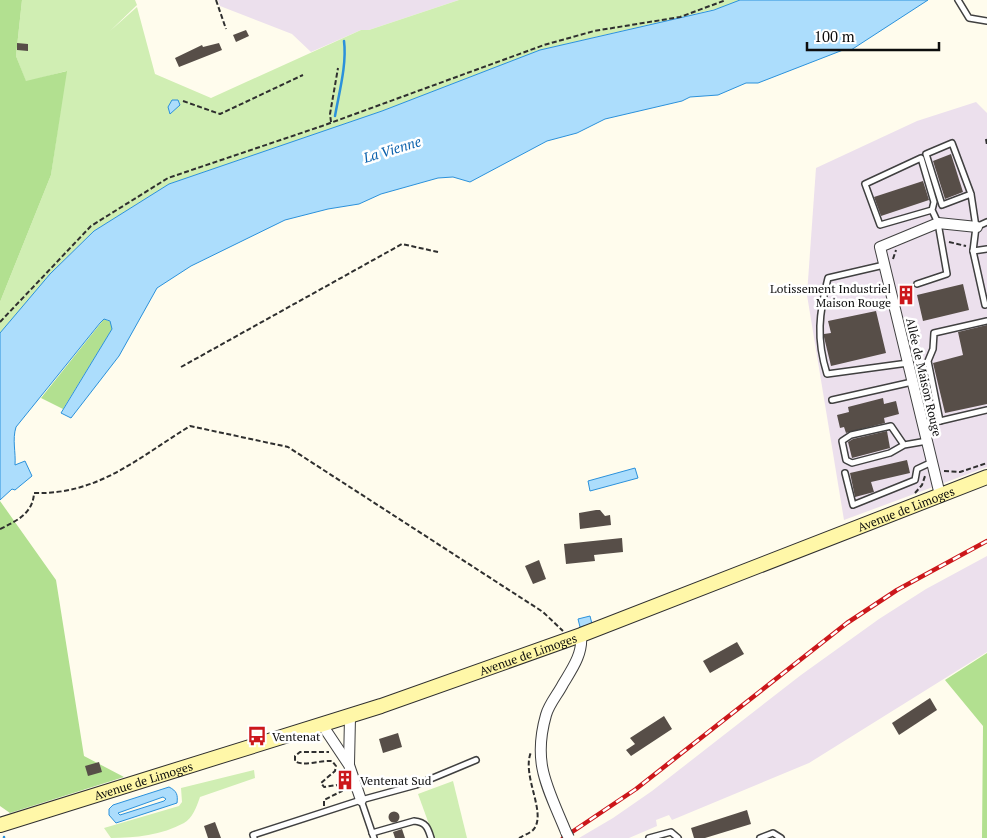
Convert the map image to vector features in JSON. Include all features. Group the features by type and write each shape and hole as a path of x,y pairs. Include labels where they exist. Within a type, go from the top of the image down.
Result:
{"main road":[{"name":"Avenue de Limoges","path":"0,825 267,741 350,717 581,635 987,477"}],"street":[{"name":"Allée de Maison Rouge","path":"940,495 908,362 889,266 880,247 938,223 980,226"},
{"path":"567,835 542,773 540,749 546,713 576,662 582,645 581,635"},
{"path":"349,764 350,717"},
{"path":"323,726 349,764 361,800"}],"lane":[{"path":"958,0 969,18 987,21"},
{"path":"971,194 942,205 926,154 952,143 971,194 980,226 973,249 985,305"},
{"path":"917,284 947,274 938,223 932,210 934,202 921,158 865,184 880,225 932,210"},
{"path":"973,249 987,249"},
{"path":"889,266 828,278 820,308 819,335 822,359 827,374 908,362"},
{"path":"940,421 928,361 934,349 934,333 987,321"},
{"path":"832,400 913,382"},
{"path":"923,425 987,410"},
{"path":"904,445 891,426 851,435 842,441 846,460 852,463 890,453 904,445 927,441"},
{"path":"845,473 853,505 915,480 917,469 932,462"},
{"path":"254,838 253,835 361,800 416,785 476,760"},
{"path":"361,800 373,836 414,821 421,822 428,828 431,838"},
{"path":"650,838 671,832 678,838"},
{"path":"760,838 773,833 781,838"}],"path":[{"path":"216,0 226,29"},
{"path":"0,322 91,226 168,178 544,46 594,31 680,16 726,0"},
{"path":"331,122 330,114 338,68"},
{"path":"183,101 220,114 303,75"},
{"path":"986,139 987,145"},
{"path":"942,241 973,249"},
{"path":"181,367 402,244 438,252"},
{"path":"889,266 896,249"},
{"path":"0,529 20,520 33,504 34,493 79,489 98,482 190,426 288,447 542,612 566,634"},
{"path":"519,838 533,830 537,819 538,811 527,767 530,753 540,749"},
{"path":"324,806 324,800 342,791 337,784 324,787 321,782 334,771 336,766 332,761 320,760 298,764 295,761 295,756 300,752 325,754 334,750"}],"shaded area":[{"path":"218,0 459,0 369,30 361,30 311,52 292,34 220,6"},
{"path":"976,102 987,113 987,467 844,520 807,295 816,168 917,121"},
{"path":"987,556 987,652 809,763 672,820 669,815 656,820 657,826 629,838 579,838 613,818 652,791 801,675 879,619 926,589"}],"green space":[{"path":"0,0 22,0 16,56 26,81 67,71 51,175 0,302"},
{"path":"22,0 135,0 137,5 110,31 137,7 155,74 211,98 361,30 369,30 459,0 754,0 540,50 382,111 169,184 94,231 50,274 0,336 0,302 51,175 66,71 26,82 16,56"},
{"path":"104,319 111,322 112,329 63,409 41,398"},
{"path":"0,501 56,580 84,756 124,777 10,813 0,806"},
{"path":"987,653 987,838 982,838 983,726 945,680"},
{"path":"254,770 255,778 200,797 189,819 176,827 148,835 111,838 104,828 179,806 182,802 181,788"},
{"path":"453,781 467,838 434,838 418,794"}],"water":[{"name":"La Vienne","path":"740,0 928,0 851,50 843,50 758,83 746,83 718,95 690,97 682,101 605,119 577,133 547,141 470,182 453,177 438,178 381,194 359,204 328,209 285,220 191,266 157,288 119,356 71,418 61,413 112,329 110,321 104,319 100,323 16,427 14,437 15,465 25,461 32,476 15,490 12,489 0,500 0,333 50,274 94,231 169,184 382,111 540,50 714,10"},
{"path":"172,100 178,100 180,105 170,114 168,107"},
{"path":"635,468 638,478 590,491 588,481"},
{"path":"590,616 592,624 580,627 578,619"},
{"path":"169,787 177,795 177,803 116,823 109,815 109,809 113,805","holes":["163,797 166,799 120,815 118,813"]}],"building":[{"path":"246,30 249,36 236,42 233,35"},
{"path":"17,43 28,44 28,51 17,50"},
{"path":"219,43 222,50 179,67 175,58 202,45 203,47"},
{"path":"951,154 963,192 945,199 933,161"},
{"path":"923,181 929,200 881,216 874,197"},
{"path":"963,284 969,310 923,321 917,295"},
{"path":"876,311 886,353 831,366 824,337 824,334 831,333 828,321"},
{"path":"987,325 987,404 945,413 933,363 963,355 958,332"},
{"path":"883,398 884,404 896,401 899,414 884,418 885,423 846,433 844,427 840,428 837,415 849,412 848,407"},
{"path":"887,431 890,448 852,458 848,442 853,439"},
{"path":"907,460 910,473 871,482 874,492 855,497 850,473"},
{"path":"600,510 605,516 610,515 611,525 580,529 579,513"},
{"path":"622,538 623,552 594,555 595,561 566,564 564,544"},
{"path":"539,560 546,579 533,584 525,566"},
{"path":"737,642 744,654 710,673 703,661"},
{"path":"930,698 937,710 899,735 892,723"},
{"path":"664,716 672,729 631,756 626,750 635,744 630,738"},
{"path":"398,733 402,747 383,753 379,739"},
{"path":"99,762 102,772 88,776 85,766"},
{"path":"747,810 751,824 705,838 694,838 691,828"},
{"path":"392,812 396,812 399,817 398,821 392,822 389,819 389,815"},
{"path":"215,822 221,838 208,838 204,826"},
{"path":"402,829 405,838 395,838 393,832"}],"waterway":[{"path":"335,116 344,69 344,41"}],"railway":[{"path":"563,838 636,789 847,623 897,590 987,541"}],"place":[{"name":"Lotissement Industriel Maison Rouge","path":"906,295"},
{"name":"Ventenat","path":"257,736"},
{"name":"Ventenat Sud","path":"345,780"}]}
